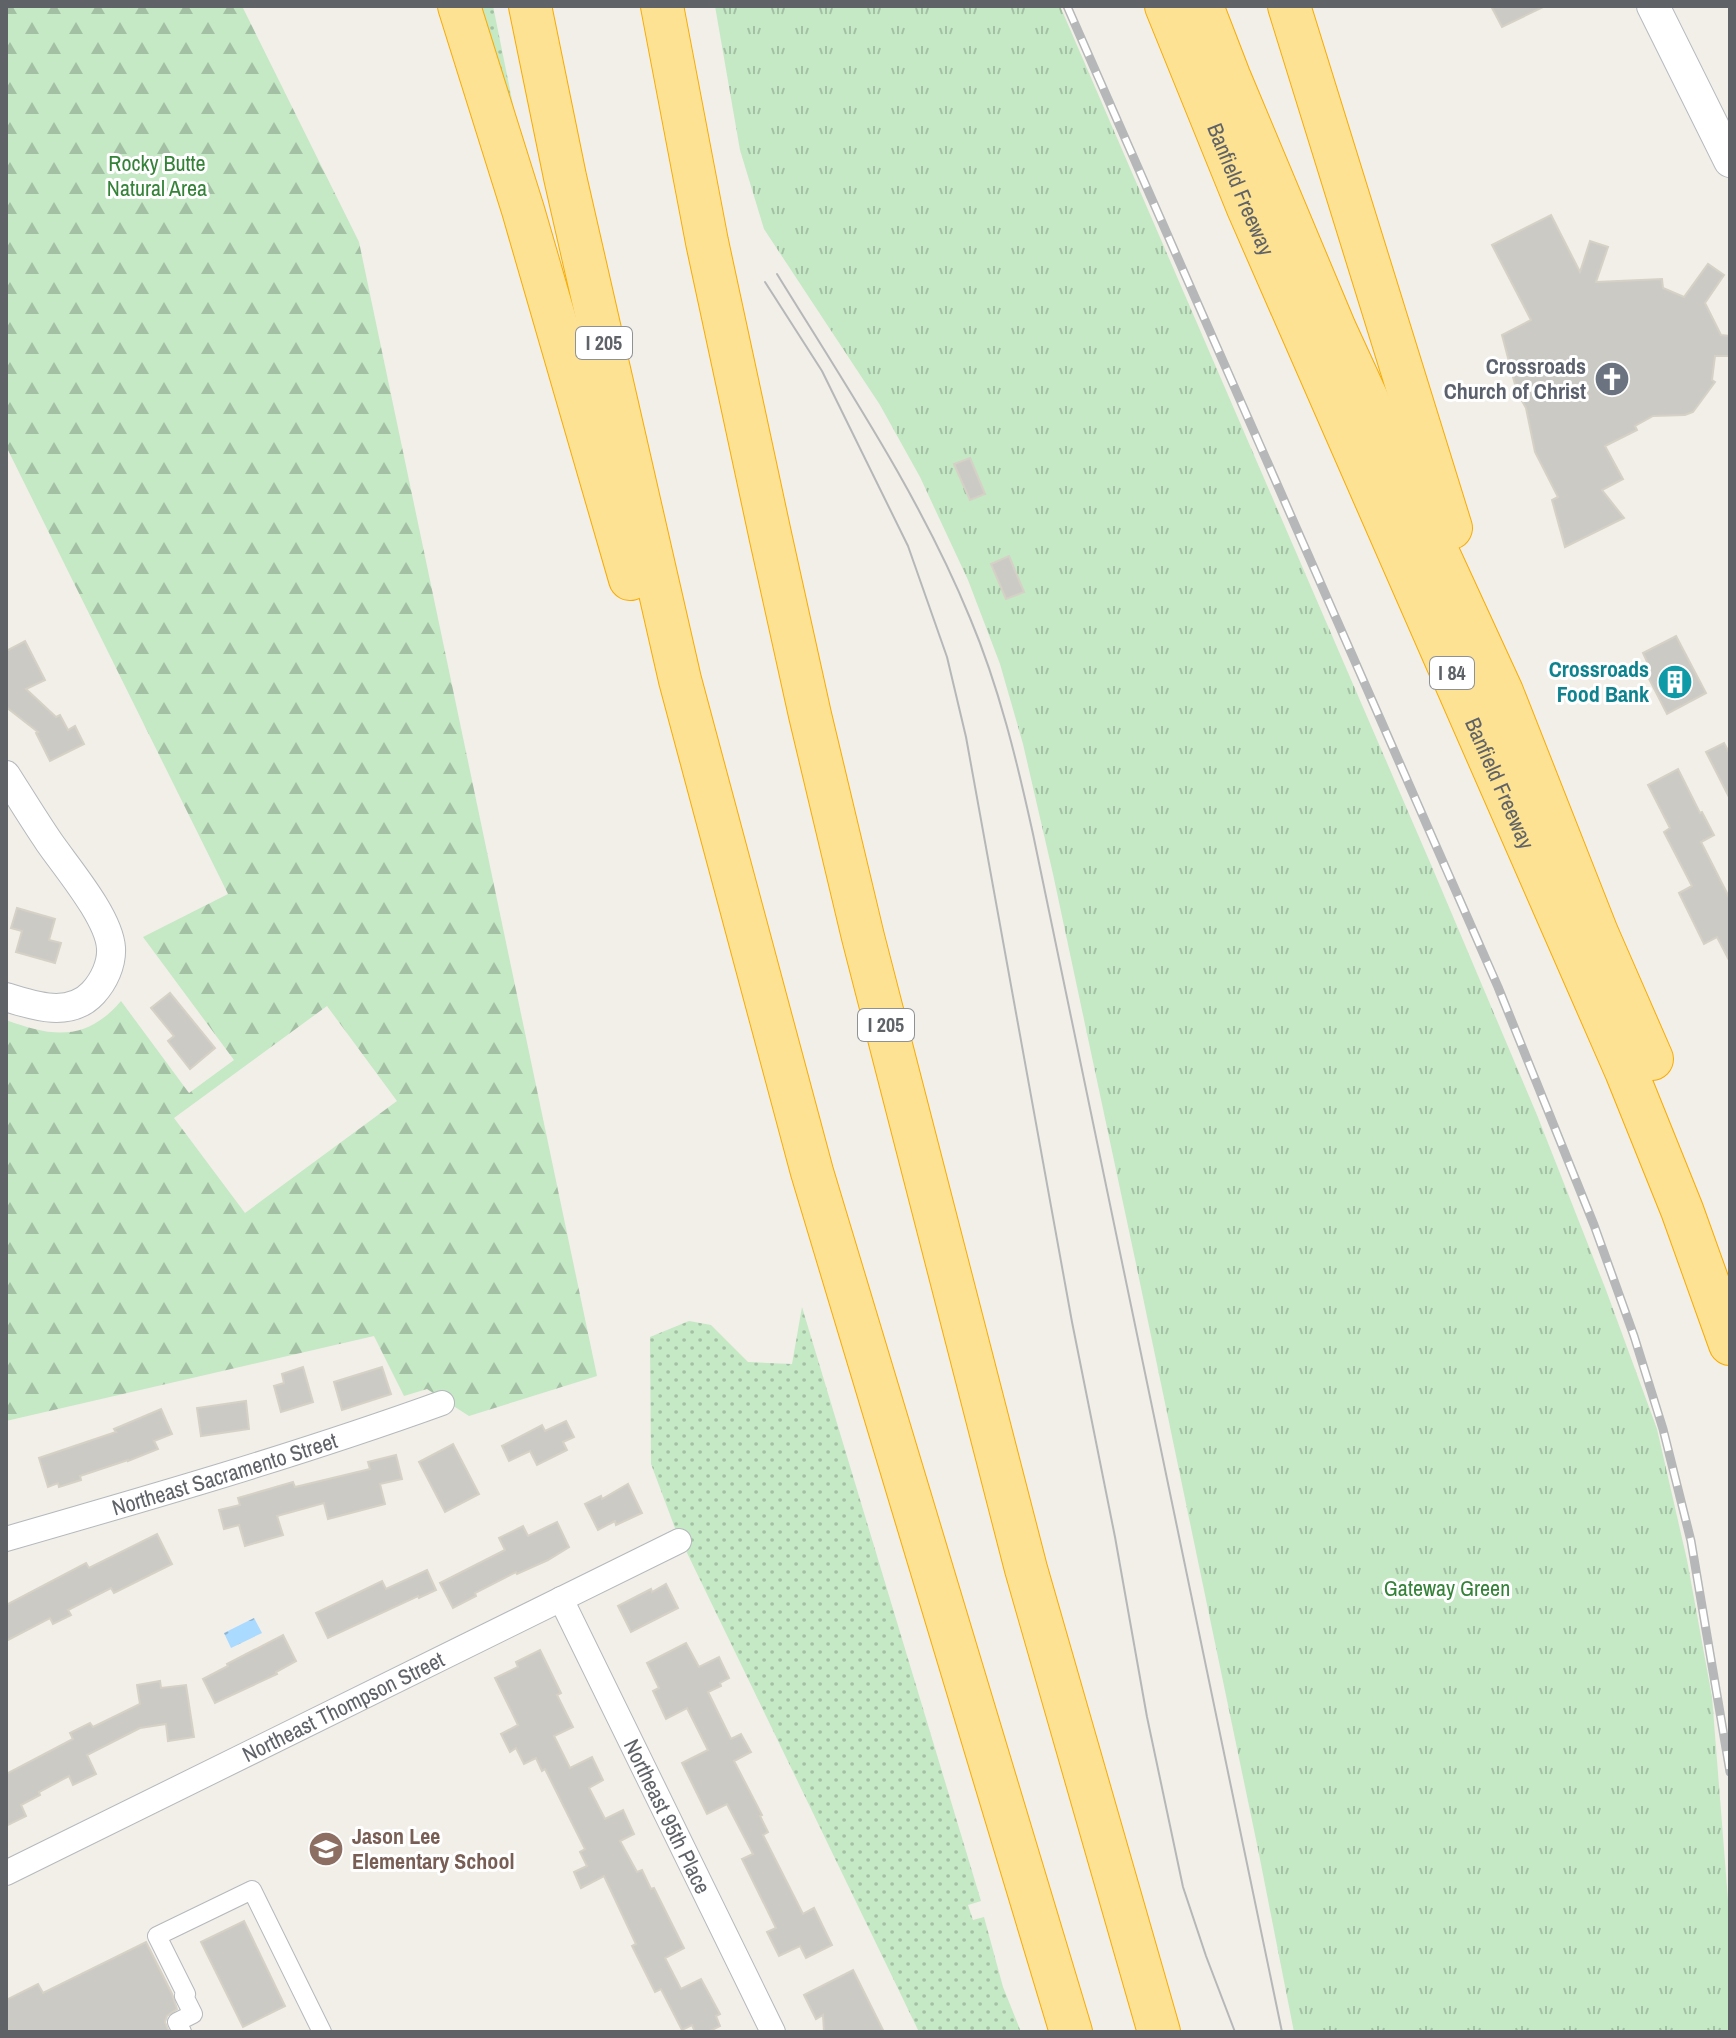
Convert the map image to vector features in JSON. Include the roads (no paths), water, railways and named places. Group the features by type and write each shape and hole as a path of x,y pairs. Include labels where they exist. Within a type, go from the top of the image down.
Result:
{"highway":[{"path":"459,6 523,210 633,588 680,680"},
{"name":"I 205","path":"530,6 565,177 680,680 812,1172 1071,2032"},
{"name":"I 205","path":"662,6 707,242 771,539 863,937 1026,1569 1159,2032"},
{"name":"Banfield Freeway","path":"1166,6 1254,222 1626,1071 1682,1210 1730,1344"},
{"name":"Banfield Freeway","path":"1202,6 1335,329 1502,692 1597,933 1682,1132 1730,1258"},
{"path":"1289,6 1502,692"}],"main road":[{"path":"1653,6 1730,161"}],"street":[{"path":"6,775 96,910 111,947 105,975 89,997 81,1002 48,1008 6,997"},
{"name":"Northeast Sacramento Street","path":"6,1539 207,1481 357,1434 442,1403"},
{"name":"Northeast Thompson Street","path":"6,1873 679,1541"},
{"name":"Northeast 95th Place","path":"561,1599 773,2032"},
{"path":"182,2032 177,2022 193,2014 157,1936 252,1890 322,2032"}],"water":[{"path":"254,1618 262,1633 231,1648 224,1633"}],"tram line":[{"path":"777,274 881,442 928,529 970,618 1006,724 1033,834 1282,2032"},
{"path":"765,282 822,371 908,546 947,657 966,737 1147,1717 1183,1887 1235,2032"}],"railway":[{"path":"1067,6 1498,987 1594,1225 1663,1429 1691,1541 1730,1772"}],"place":[{"name":"Crossroads Church of Christ","path":"1612,379"},
{"name":"Crossroads Food Bank","path":"1675,682"},
{"name":"Jason Lee Elementary School","path":"326,1849"}],"park label":[{"name":"Rocky Butte Natural Area","path":"157,176"},
{"name":"Gateway Green","path":"1447,1588"}]}
